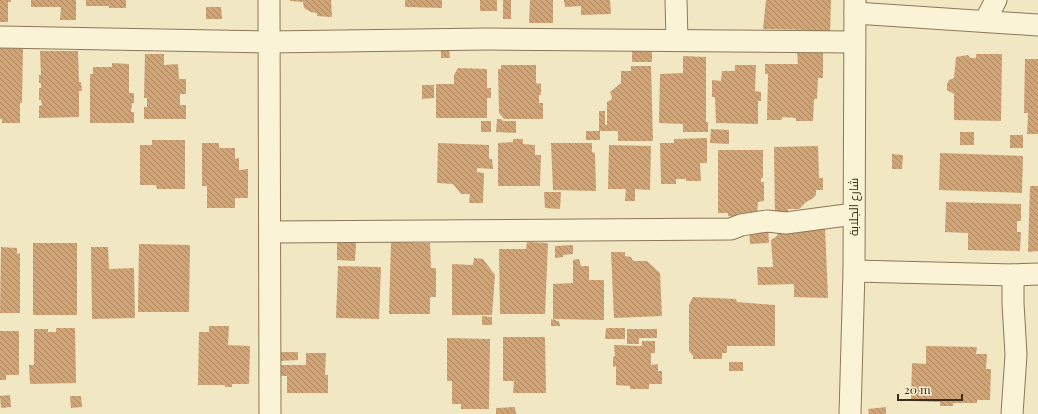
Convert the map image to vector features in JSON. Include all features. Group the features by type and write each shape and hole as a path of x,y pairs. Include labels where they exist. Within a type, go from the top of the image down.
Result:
{"street":[{"path":"269,0 270,414"},
{"path":"676,0 677,40"},
{"path":"985,21 996,0"},
{"path":"855,6 985,21 1038,25"},
{"name":"شارع الجلابة","path":"850,414 854,271 855,6"},
{"path":"0,37 269,42 486,39 854,42"},
{"path":"270,232 731,229 741,225 767,221 786,223 854,214"},
{"path":"854,271 1013,275 1038,274"},
{"path":"1012,414 1016,355 1013,275"}],"building":[{"path":"0,0 11,0 11,2 8,2 8,22 0,22"},
{"path":"31,0 76,0 76,20 60,20 61,7 31,7"},
{"path":"86,0 126,0 126,8 86,6"},
{"path":"290,0 331,0 332,17 317,16 317,13 311,12 304,8 303,2"},
{"path":"405,0 442,0 442,8 405,7"},
{"path":"480,0 497,0 497,11 480,11"},
{"path":"503,0 511,0 511,19 503,19"},
{"path":"530,0 553,0 553,23 529,23"},
{"path":"564,0 610,0 611,14 581,15 581,6 565,7"},
{"path":"766,0 831,0 830,36 810,36 810,30 763,29"},
{"path":"206,7 221,7 222,19 206,19"},
{"path":"0,48 23,49 20,123 2,123 2,119 0,119"},
{"path":"449,50 450,58 441,58 441,51"},
{"path":"40,51 78,51 79,82 81,82 82,91 79,91 79,117 39,118 39,106 42,105 41,100 39,100 39,88 41,88 41,83 39,83 39,75 41,75"},
{"path":"632,51 652,51 652,62 632,62"},
{"path":"797,52 823,53 823,78 818,78 817,99 814,99 813,121 796,121 796,118 782,117 782,120 767,120 768,74 765,74 765,64 798,64"},
{"path":"145,54 164,54 164,65 178,64 179,79 186,79 186,94 180,94 180,105 186,105 186,119 144,119 144,107 147,107 147,98 144,98"},
{"path":"976,54 1002,54 1001,121 954,120 954,94 947,90 947,84 949,80 954,78 956,57 968,55 970,58 976,58"},
{"path":"683,56 706,57 706,122 708,122 708,132 683,132 683,124 659,123 660,74 683,73"},
{"path":"1025,59 1038,59 1038,134 1027,134 1028,113 1024,113"},
{"path":"112,63 129,64 129,93 134,93 134,103 132,103 131,112 134,112 134,123 90,123 90,74 93,74 93,67 112,67"},
{"path":"501,65 536,65 536,83 541,84 539,103 543,103 543,119 504,119 499,113 498,69 501,69"},
{"path":"735,65 756,65 755,91 761,92 761,101 758,101 758,124 716,123 715,97 712,97 712,80 721,81 722,71 735,71"},
{"path":"631,66 651,66 653,141 618,141 618,131 599,131 599,111 605,111 605,125 607,125 607,102 611,100 612,97 610,92 621,83 621,71 631,71"},
{"path":"458,68 487,69 487,88 491,88 491,98 487,98 487,118 436,118 436,84 454,84 454,75"},
{"path":"422,85 434,85 434,98 422,99"},
{"path":"497,119 501,119 503,121 516,121 516,133 496,132"},
{"path":"481,121 491,121 491,132 481,132"},
{"path":"711,129 729,130 729,144 710,143"},
{"path":"586,131 600,131 600,140 586,140"},
{"path":"960,132 974,132 974,145 960,145"},
{"path":"1010,135 1023,135 1023,148 1010,148"},
{"path":"707,138 707,163 700,163 701,181 676,179 676,184 661,184 660,143 674,143 674,139"},
{"path":"513,139 523,139 523,144 535,145 535,155 541,155 540,186 498,186 498,143 513,142"},
{"path":"152,140 185,140 185,189 157,189 156,185 140,185 140,145 152,145"},
{"path":"202,143 219,143 219,148 235,148 235,159 239,158 239,170 248,169 248,198 235,198 235,208 207,208 207,186 202,186"},
{"path":"438,143 489,145 489,159 492,159 493,169 477,168 477,172 484,173 483,203 469,203 470,194 461,194 453,184 437,183"},
{"path":"551,143 592,143 592,152 595,153 596,191 553,190"},
{"path":"609,145 651,146 650,190 635,189 635,201 625,201 626,189 608,189"},
{"path":"818,146 819,178 823,178 823,190 816,190 816,195 799,209 788,209 788,220 775,221 774,147"},
{"path":"718,150 763,150 763,178 761,178 761,182 764,182 764,201 758,202 757,215 739,214 740,218 728,216 728,213 718,213"},
{"path":"940,153 1023,156 1022,193 939,190"},
{"path":"892,154 903,155 902,169 892,169"},
{"path":"1030,186 1038,186 1038,251 1028,252"},
{"path":"544,192 561,192 560,209 545,208"},
{"path":"946,202 1021,204 1021,221 1017,221 1017,232 1021,232 1020,251 968,250 968,233 945,232"},
{"path":"825,227 828,298 794,297 794,284 758,285 757,267 773,267 771,240 777,236 777,233 781,229"},
{"path":"768,228 769,243 750,244 749,229"},
{"path":"337,242 356,243 355,261 337,260"},
{"path":"391,242 430,243 431,268 436,268 436,297 430,297 430,314 389,314"},
{"path":"527,242 548,243 545,314 500,314 499,249 526,249"},
{"path":"33,243 77,243 77,315 33,315"},
{"path":"139,244 190,245 189,312 138,312"},
{"path":"573,245 573,254 555,258 555,246"},
{"path":"1,247 17,248 17,254 20,253 20,313 0,313"},
{"path":"91,247 108,247 109,269 134,268 135,318 92,319"},
{"path":"611,252 625,252 625,256 631,257 633,261 647,261 660,273 662,316 614,318"},
{"path":"474,258 483,259 495,275 492,315 452,315 452,264 473,265"},
{"path":"579,259 581,266 589,266 589,280 604,280 604,320 553,319 553,284 573,283 573,260"},
{"path":"338,266 381,267 379,319 336,318"},
{"path":"693,297 736,299 737,302 775,305 775,346 727,346 727,353 722,353 722,359 693,359 693,356 689,351 689,305"},
{"path":"482,316 492,317 492,325 482,325"},
{"path":"551,319 559,321 560,326 551,326"},
{"path":"209,326 229,326 228,345 250,346 249,384 232,384 232,387 225,387 225,385 198,385 199,332 209,332"},
{"path":"56,328 75,328 76,383 30,384 29,365 34,365 34,329 48,329 48,332 56,332"},
{"path":"606,328 625,328 625,339 605,339"},
{"path":"627,329 657,329 657,338 639,338 639,344 627,344"},
{"path":"0,331 19,331 19,375 6,375 6,380 0,380"},
{"path":"503,337 545,337 546,393 513,393 514,381 503,381"},
{"path":"447,338 490,339 489,409 461,409 461,404 452,404 452,381 447,381"},
{"path":"642,341 655,341 655,353 651,353 651,365 658,364 658,371 662,371 662,384 649,384 649,389 630,389 630,386 616,385 616,366 613,367 613,357 615,356 614,345 642,346"},
{"path":"926,346 977,347 976,354 987,354 986,369 991,369 990,400 977,400 977,403 953,403 953,406 940,406 940,402 911,401 912,363 926,364"},
{"path":"279,352 298,352 298,360 279,361"},
{"path":"306,353 326,353 325,375 328,375 328,393 287,393 287,376 279,376 279,365 306,365"},
{"path":"729,362 743,362 743,371 729,371"},
{"path":"10,395 11,407 1,408 0,396"},
{"path":"70,396 81,396 82,407 71,408"},
{"path":"515,407 516,414 496,414 496,408"},
{"path":"886,407 886,414 869,414 868,409"}]}
